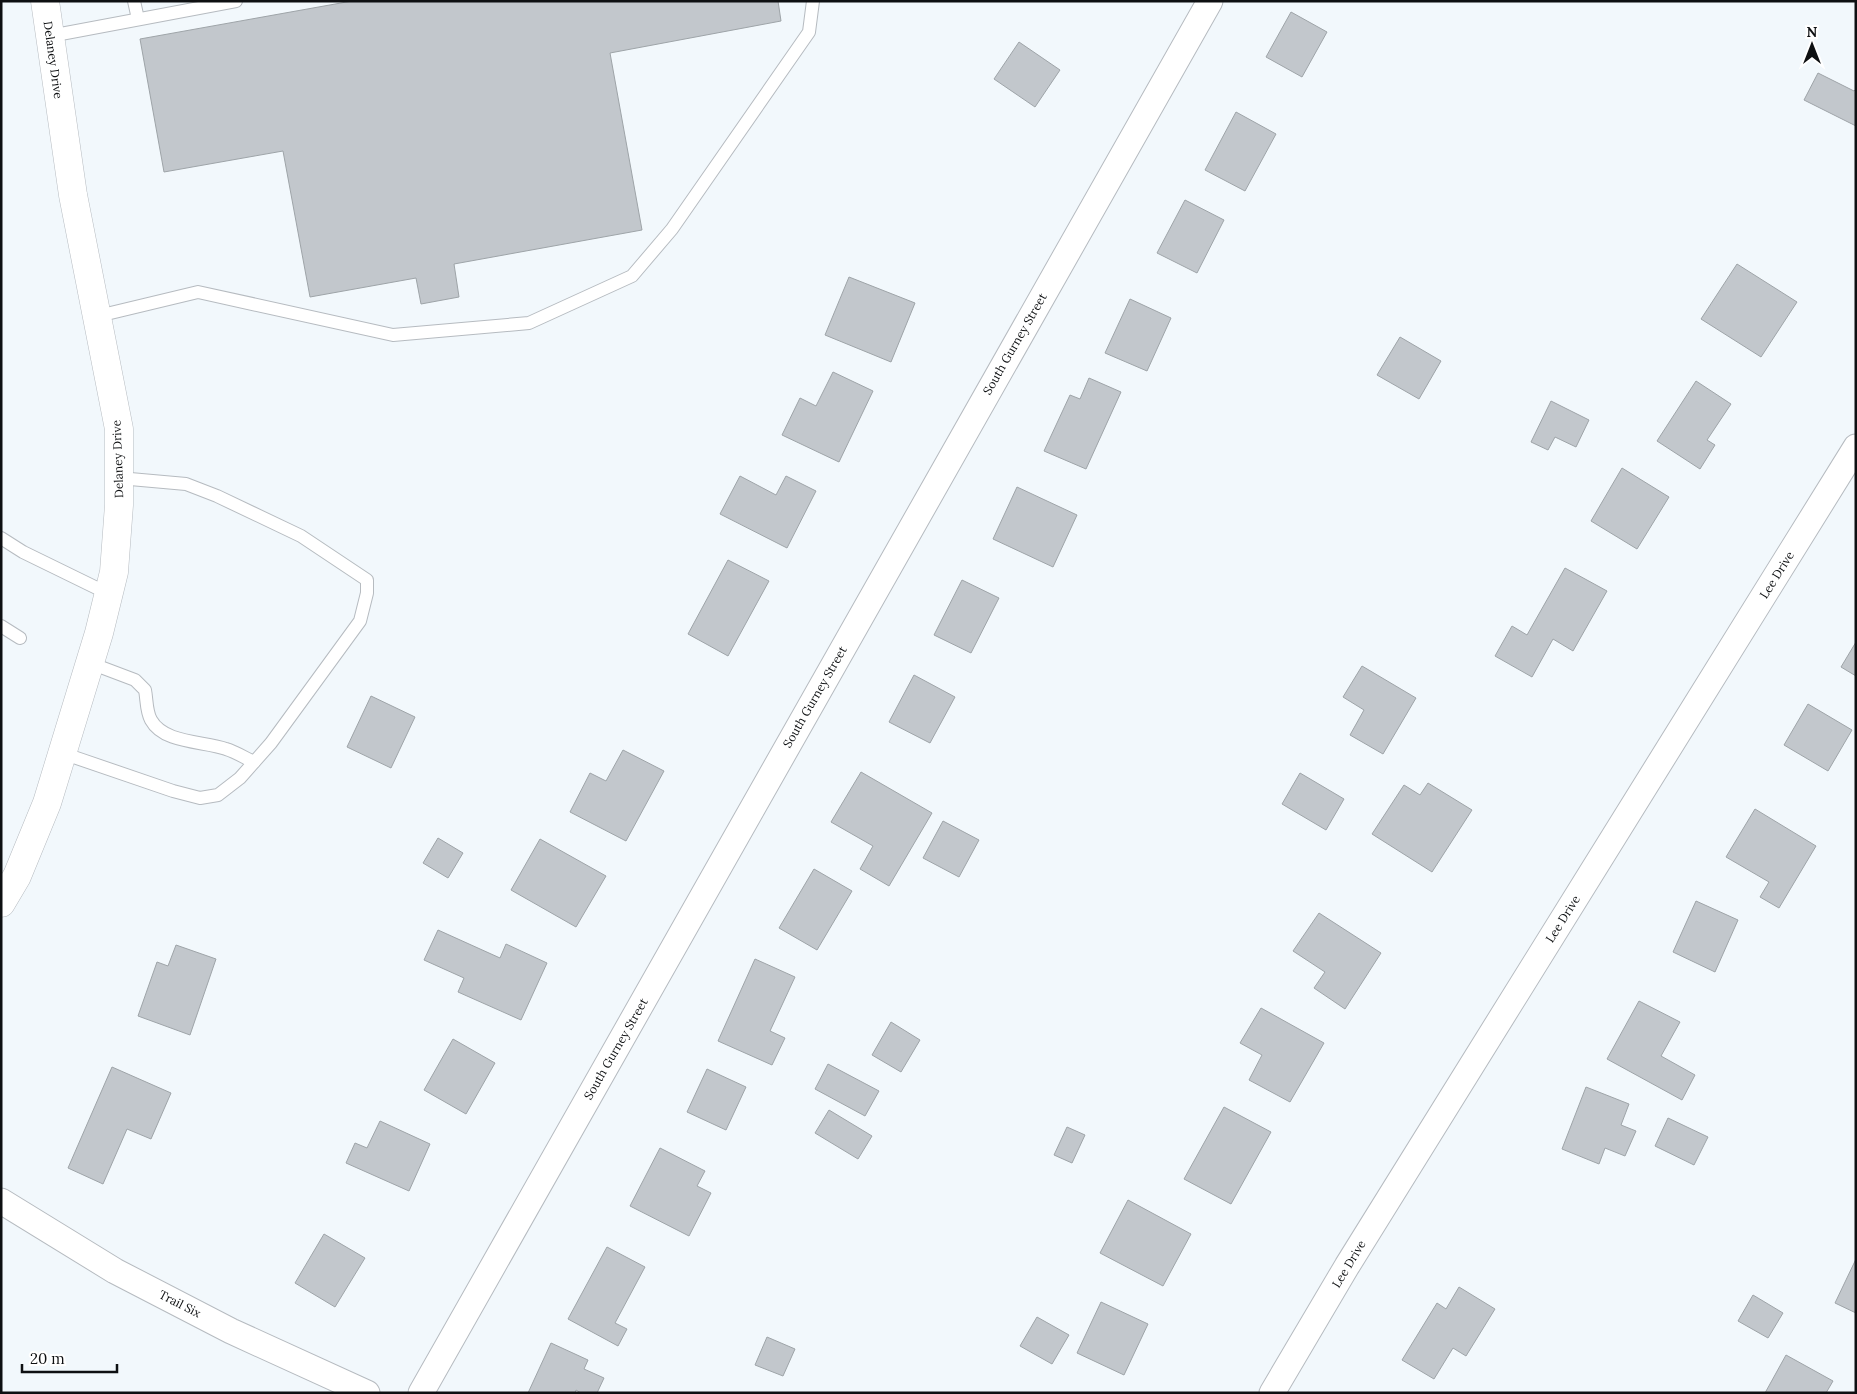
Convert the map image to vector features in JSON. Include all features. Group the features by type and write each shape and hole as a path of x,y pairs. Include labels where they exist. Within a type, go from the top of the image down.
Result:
{"street":[{"name":"Delaney Drive","path":"1,903 17,876 47,803 90,663 114,572 119,478 119,429 73,195 45,1"},
{"name":"South Gurney Street","path":"421,1393 1210,1"},
{"name":"Lee Drive","path":"1272,1393 1347,1266 1856,447"},
{"name":"Trail Six","path":"1,1200 115,1271 232,1331 367,1393"}],"lane":[{"path":"134,1 138,19"},
{"path":"50,36 236,1"},
{"path":"98,316 198,292 393,335 529,322 537,319 632,276 672,229 809,32 813,1"},
{"path":"62,753 200,798 218,795 240,778 254,762 360,621 367,593 367,580 301,536 217,496 186,484 119,478"},
{"path":"1,538 24,552 108,594"},
{"path":"1,626 20,638"},
{"path":"90,663 135,680 145,690 147,710 152,722 168,734 194,743 225,748 254,762"}],"building":[{"path":"352,1 778,1 781,21 610,53 642,230 454,264 459,297 421,304 416,278 310,297 283,151 164,172 140,39"},
{"path":"1291,12 1327,32 1302,77 1266,57"},
{"path":"1019,42 1060,70 1035,107 994,79"},
{"path":"1818,73 1854,91 1856,89 1856,126 1804,100"},
{"path":"1236,112 1276,134 1245,191 1205,170"},
{"path":"1185,200 1224,220 1197,273 1157,253"},
{"path":"1737,264 1797,302 1761,357 1701,319"},
{"path":"849,277 915,303 891,362 825,335"},
{"path":"1130,299 1171,318 1147,371 1105,353"},
{"path":"1400,337 1441,361 1419,399 1377,375"},
{"path":"833,372 873,391 839,462 782,435 800,398 816,406"},
{"path":"1089,378 1121,392 1086,469 1044,451 1070,395 1080,399"},
{"path":"1696,381 1731,404 1707,440 1715,445 1700,469 1657,441"},
{"path":"1551,401 1589,420 1576,447 1555,437 1548,450 1531,442"},
{"path":"1622,468 1669,497 1637,549 1591,521"},
{"path":"740,476 776,495 786,476 816,491 787,548 720,514"},
{"path":"1017,487 1077,515 1053,567 993,539"},
{"path":"728,560 769,581 728,656 688,634"},
{"path":"1565,568 1607,591 1573,651 1553,639 1532,677 1495,656 1512,626 1527,635"},
{"path":"962,580 999,598 971,653 934,635"},
{"path":"1856,642 1856,676 1841,667"},
{"path":"1362,666 1416,698 1383,754 1350,735 1364,710 1343,697"},
{"path":"914,675 955,697 930,743 889,722"},
{"path":"371,696 415,717 391,768 347,747"},
{"path":"1808,704 1852,730 1828,771 1784,745"},
{"path":"623,750 664,771 626,841 570,812 590,773 606,781"},
{"path":"861,772 932,813 889,886 860,869 873,846 831,822"},
{"path":"1300,773 1344,799 1326,830 1282,804"},
{"path":"1428,783 1472,810 1432,872 1372,834 1404,785 1420,795"},
{"path":"1755,809 1816,846 1779,908 1760,897 1769,882 1726,857"},
{"path":"943,821 979,840 959,877 923,858"},
{"path":"438,838 463,853 448,878 423,863"},
{"path":"540,839 606,876 576,927 511,890"},
{"path":"814,869 852,891 817,950 779,928"},
{"path":"1696,901 1738,920 1715,972 1673,952"},
{"path":"1319,913 1381,953 1345,1009 1314,988 1325,972 1293,951"},
{"path":"438,930 500,958 506,944 547,963 521,1020 458,992 464,978 424,960"},
{"path":"176,945 216,959 190,1035 138,1016 157,962 168,966"},
{"path":"755,959 795,977 770,1031 785,1038 772,1065 718,1041"},
{"path":"1639,1001 1680,1022 1661,1056 1695,1075 1682,1100 1607,1059"},
{"path":"1261,1008 1324,1043 1290,1102 1249,1080 1262,1055 1240,1043"},
{"path":"891,1022 920,1040 901,1072 872,1055"},
{"path":"453,1039 495,1063 466,1114 424,1090"},
{"path":"828,1064 879,1091 865,1116 815,1089"},
{"path":"112,1067 171,1093 151,1139 127,1129 103,1184 68,1168"},
{"path":"707,1069 746,1087 726,1130 687,1112"},
{"path":"1586,1087 1629,1104 1621,1125 1636,1131 1625,1156 1605,1148 1599,1164 1562,1149"},
{"path":"1224,1107 1271,1132 1231,1204 1184,1179"},
{"path":"829,1110 872,1136 858,1159 815,1133"},
{"path":"1668,1118 1708,1137 1694,1165 1655,1146"},
{"path":"380,1121 430,1144 409,1191 346,1163 355,1143 367,1148"},
{"path":"1067,1127 1085,1135 1072,1163 1054,1155"},
{"path":"660,1148 705,1171 697,1186 711,1193 689,1236 630,1206"},
{"path":"1128,1200 1191,1234 1163,1286 1100,1253"},
{"path":"324,1234 365,1258 335,1307 295,1283"},
{"path":"607,1247 645,1267 615,1323 627,1329 618,1346 568,1319"},
{"path":"1856,1259 1856,1313 1835,1303"},
{"path":"1459,1287 1495,1309 1466,1356 1453,1348 1434,1379 1402,1360 1437,1303 1446,1309"},
{"path":"1753,1295 1783,1313 1768,1338 1738,1321"},
{"path":"1101,1302 1148,1324 1124,1375 1077,1353"},
{"path":"1037,1317 1069,1335 1052,1364 1020,1346"},
{"path":"767,1337 795,1349 783,1376 755,1365"},
{"path":"551,1343 588,1360 584,1369 604,1378 597,1393 581,1393 576,1390 575,1393 528,1393"},
{"path":"1786,1355 1833,1381 1826,1393 1765,1393"}]}
